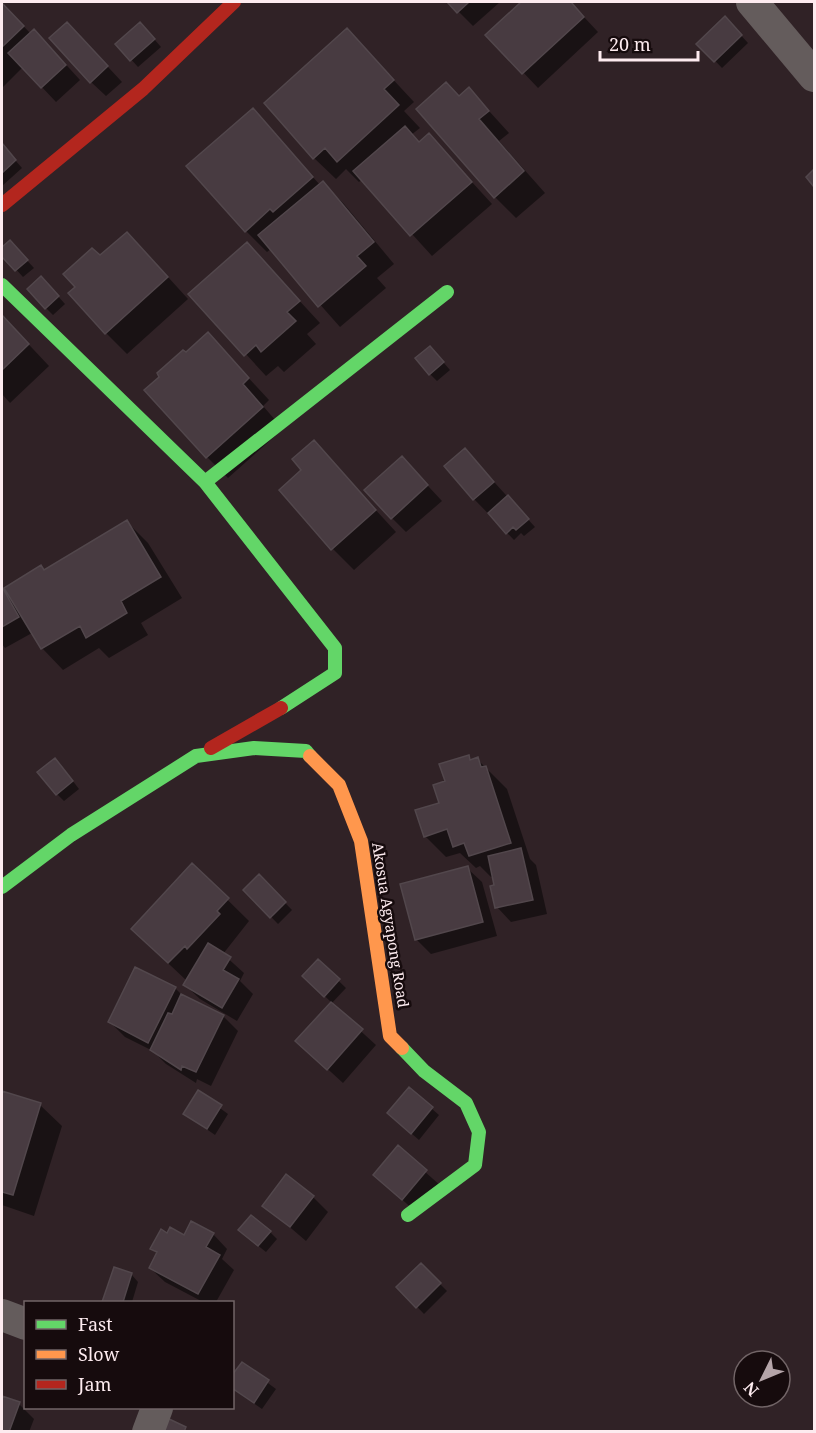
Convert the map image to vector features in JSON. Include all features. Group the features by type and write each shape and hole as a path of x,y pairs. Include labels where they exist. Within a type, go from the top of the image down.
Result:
{"street":[{"path":"2,206 143,89 234,2"},
{"path":"752,2 814,76"},
{"path":"2,285 205,482 335,648 334,672 312,690 196,756"},
{"path":"205,482 447,292"},
{"name":"Akosua Agyapong Road","path":"2,887 71,835 196,756 254,748 306,751 339,785 361,841 390,1036 424,1071 466,1103 479,1132 475,1165 408,1215"},
{"path":"2,1315 24,1323"},
{"path":"148,1431 156,1409"}],"building":[{"path":"447,2 469,2 457,13"},
{"path":"521,2 571,2 584,17 522,74 485,35"},
{"path":"2,3 24,26 2,47"},
{"path":"725,16 742,35 714,62 696,44"},
{"path":"67,22 108,66 90,83 49,38"},
{"path":"140,22 155,39 130,61 115,44"},
{"path":"347,28 394,80 384,89 399,105 337,162 325,148 313,159 264,103"},
{"path":"34,29 66,65 41,88 8,53"},
{"path":"446,82 459,96 469,87 489,111 479,119 524,171 494,198 416,109"},
{"path":"253,108 313,177 273,212 270,209 245,232 186,166"},
{"path":"405,126 419,142 429,133 472,182 410,236 353,171"},
{"path":"2,143 16,160 2,173"},
{"path":"814,169 814,187 806,177"},
{"path":"323,181 374,242 357,256 366,266 318,307 258,235"},
{"path":"127,232 168,277 105,334 68,293 75,287 63,274 92,248 100,255"},
{"path":"10,240 28,260 15,271 2,257 2,247"},
{"path":"247,242 300,301 287,312 296,321 261,352 256,345 244,356 188,294"},
{"path":"41,276 59,296 45,309 27,289"},
{"path":"2,315 29,344 2,370"},
{"path":"208,332 249,378 243,384 263,407 206,458 144,390 159,377 157,373 183,350 186,352"},
{"path":"430,346 444,362 429,375 415,358"},
{"path":"314,440 376,510 331,550 279,490 301,470 292,459"},
{"path":"465,448 494,482 473,500 444,466"},
{"path":"402,456 428,485 391,519 364,490"},
{"path":"508,495 529,519 516,530 513,527 506,534 488,513"},
{"path":"127,520 161,577 121,601 127,613 86,638 80,626 41,649 4,588 41,565 44,570"},
{"path":"2,587 19,617 2,627"},
{"path":"469,755 470,760 478,757 481,767 486,766 511,843 469,856 464,843 453,847 447,829 424,837 415,810 439,803 433,785 445,781 439,764"},
{"path":"55,758 73,781 56,795 37,772"},
{"path":"521,848 533,900 495,908 490,886 494,885 488,856"},
{"path":"192,863 229,898 217,911 220,914 187,949 185,946 168,963 131,929"},
{"path":"468,866 483,922 415,940 400,884"},
{"path":"259,874 286,902 270,918 243,890"},
{"path":"208,943 231,957 223,970 239,979 222,1008 183,985"},
{"path":"318,959 340,979 324,997 302,976"},
{"path":"135,967 176,987 148,1043 108,1022"},
{"path":"181,994 224,1015 196,1072 182,1066 181,1070 150,1050 168,1013 172,1014"},
{"path":"331,1002 363,1029 327,1070 295,1041"},
{"path":"409,1087 433,1107 411,1134 387,1113"},
{"path":"198,1090 222,1105 207,1129 183,1114"},
{"path":"2,1091 41,1103 13,1195 2,1192"},
{"path":"398,1145 427,1170 402,1200 373,1175"},
{"path":"286,1174 314,1196 290,1227 262,1206"},
{"path":"251,1215 271,1231 258,1246 238,1230"},
{"path":"191,1221 214,1233 206,1247 220,1255 198,1294 149,1268 157,1252 150,1249 161,1229 167,1233 170,1227 184,1235"},
{"path":"421,1263 441,1283 416,1308 396,1287"},
{"path":"114,1267 132,1273 123,1301 102,1301"},
{"path":"242,1362 269,1380 254,1403 234,1389 234,1372"},
{"path":"2,1396 20,1402 9,1432 2,1432"},
{"path":"167,1418 186,1427 184,1432 161,1432"}],"traffic: fast":[{"path":"2,285 205,482 335,648 335,673 281,708"},
{"path":"205,482 447,292"},
{"path":"2,887 71,835 196,756 254,748 306,751 310,756"},
{"path":"402,1048 424,1071 466,1103 479,1132 475,1165 408,1215"}],"traffic: slow":[{"path":"310,756 339,785 361,841 390,1036 402,1048"}],"traffic: jam":[{"path":"2,205 143,89 234,2"},
{"path":"211,748 281,708"}]}
